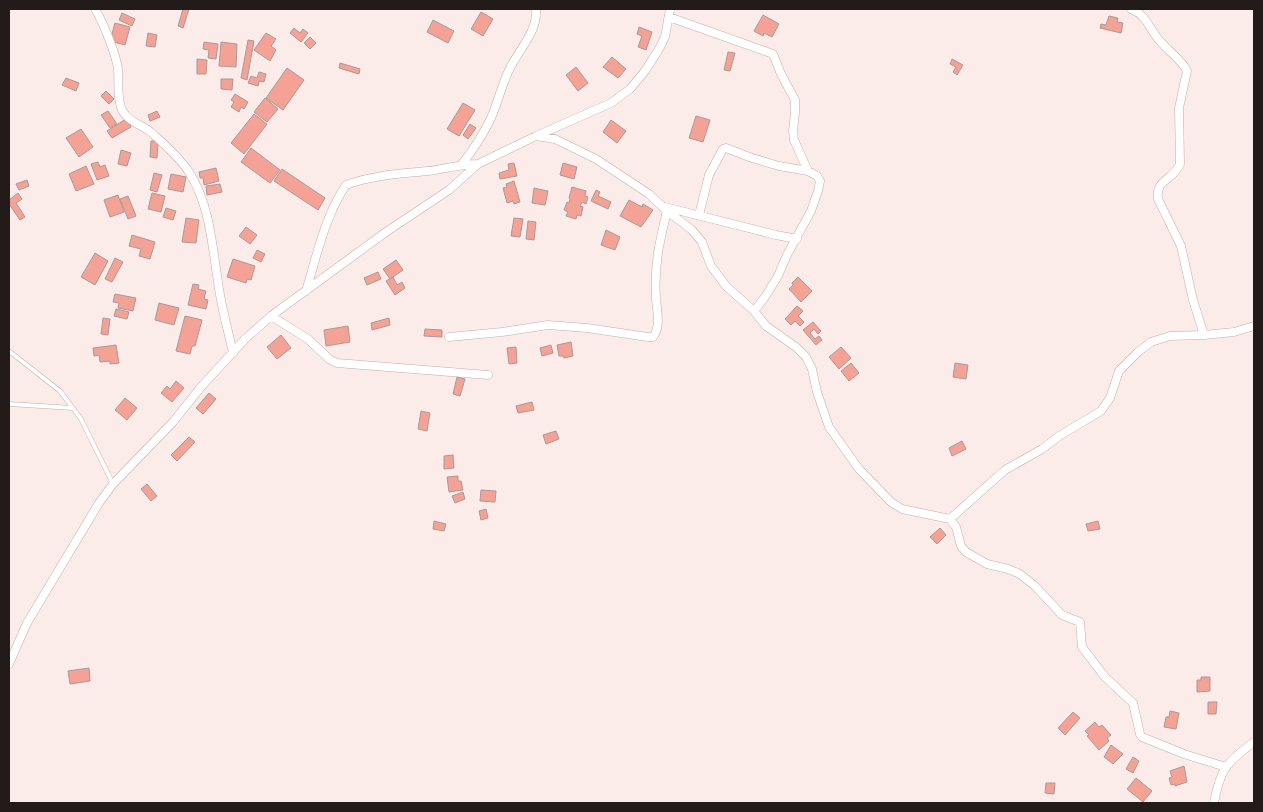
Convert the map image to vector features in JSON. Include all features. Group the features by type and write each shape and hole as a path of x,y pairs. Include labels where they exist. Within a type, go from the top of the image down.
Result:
{"street":[{"path":"95,9 118,67 121,108 127,117 151,132 182,162 197,190 207,216 217,281 233,353"},
{"path":"462,164 472,151 491,118 510,68 536,18 536,9"},
{"path":"1131,9 1143,16 1158,40 1184,65 1187,71 1179,108 1180,164 1175,172 1160,184 1157,192 1158,199 1181,246 1193,300 1204,336"},
{"path":"9,664 27,624 99,503 245,339 271,316 386,232 449,190 478,164 611,103 630,89 645,71 659,49 670,13 773,54 795,100 794,140 808,171"},
{"path":"536,136 555,139 580,151 641,188 692,230 702,242 711,266 719,278 754,311 766,326 796,347 806,357 812,369 817,392 829,427 846,452 874,485 898,508 950,519 956,527 961,546 966,552 987,564 1020,574 1035,586 1060,613 1080,622 1082,647 1105,677 1132,703 1142,737 1184,754 1226,766"},
{"path":"699,215 709,175 723,149 726,148 779,166 808,171 817,176 820,186 811,211 778,276 754,311"},
{"path":"306,291 330,217 346,185 370,177 429,171 462,164 478,164"},
{"path":"665,209 699,215 797,239"},
{"path":"449,337 548,325 579,327 648,338 653,336 656,331 658,315 656,262 665,209"},
{"path":"271,316 308,340 329,359 337,363 488,375"},
{"path":"950,519 1005,470 1101,411 1110,398 1119,371 1151,342 1170,336 1204,336 1234,332 1254,326"},
{"path":"1214,803 1221,775 1226,766 1254,742"}],"lane":[{"path":"9,351 60,391 81,419 114,484"},
{"path":"9,404 73,408"}],"building":[{"path":"183,9 189,9 183,28 178,26"},
{"path":"481,12 493,19 483,36 471,29"},
{"path":"122,13 135,19 132,26 119,20"},
{"path":"763,15 779,24 772,37 764,33 763,36 754,31"},
{"path":"1109,16 1118,18 1117,22 1123,23 1121,33 1100,28 1101,24 1106,25"},
{"path":"433,20 454,31 448,43 427,32"},
{"path":"115,23 130,27 125,45 110,41"},
{"path":"639,27 652,32 646,50 638,47 642,36 637,34"},
{"path":"294,28 300,33 303,29 308,33 301,42 290,33"},
{"path":"148,33 157,35 155,47 146,46"},
{"path":"266,33 276,39 271,46 276,50 270,61 254,50"},
{"path":"310,37 316,43 310,49 304,43"},
{"path":"248,40 254,41 247,80 241,78"},
{"path":"204,42 218,44 216,59 208,58 209,50 203,49"},
{"path":"221,42 237,44 236,67 219,66"},
{"path":"728,52 735,53 730,71 724,70"},
{"path":"612,57 626,69 618,78 603,67"},
{"path":"197,59 207,60 206,74 197,74"},
{"path":"952,59 963,65 957,75 953,72 956,67 950,64"},
{"path":"340,63 360,69 359,74 339,68"},
{"path":"576,67 588,83 578,91 566,75"},
{"path":"287,68 304,80 283,110 266,98"},
{"path":"259,72 266,74 264,82 259,81 258,86 248,83 251,76 257,78"},
{"path":"66,78 79,83 76,91 62,85"},
{"path":"221,79 233,79 232,90 221,89"},
{"path":"106,91 114,99 109,104 101,96"},
{"path":"235,94 248,102 244,109 241,107 239,112 231,107 234,102 231,100"},
{"path":"265,98 278,109 267,122 254,112"},
{"path":"463,103 475,110 459,136 447,129"},
{"path":"108,111 117,124 110,128 101,115"},
{"path":"157,111 160,117 150,121 148,115"},
{"path":"254,114 267,124 244,154 231,143"},
{"path":"696,116 710,120 703,142 689,138"},
{"path":"126,119 131,127 112,138 107,131"},
{"path":"611,120 626,131 617,143 603,132"},
{"path":"470,124 476,128 468,139 463,135"},
{"path":"81,129 93,147 79,157 66,138"},
{"path":"151,141 158,141 157,158 150,157"},
{"path":"251,148 280,170 270,183 241,162"},
{"path":"121,150 131,153 127,166 118,164"},
{"path":"98,162 100,167 105,165 109,176 97,180 91,164"},
{"path":"514,163 517,176 500,179 499,173 509,170 508,164"},
{"path":"563,163 577,167 574,179 560,175"},
{"path":"86,166 94,184 76,191 69,174"},
{"path":"216,168 219,181 204,185 203,178 200,178 199,172"},
{"path":"282,169 325,198 318,210 274,181"},
{"path":"154,173 162,175 157,192 150,190"},
{"path":"171,174 186,177 183,192 168,189"},
{"path":"27,180 29,186 19,190 16,184"},
{"path":"514,181 520,202 514,204 513,201 507,203 503,188 507,187 506,184"},
{"path":"220,184 222,192 207,195 206,186"},
{"path":"572,187 586,191 585,196 588,197 586,204 582,202 580,206 583,207 581,216 577,215 576,219 566,216 568,212 564,210 567,202 569,203"},
{"path":"534,188 548,191 545,205 532,203"},
{"path":"596,190 600,192 598,196 611,202 608,209 591,201"},
{"path":"18,193 22,199 16,203 25,217 20,220 9,204 9,200"},
{"path":"152,193 165,196 161,212 148,209"},
{"path":"118,195 124,212 110,217 104,200"},
{"path":"128,196 136,216 128,219 120,199"},
{"path":"629,200 642,207 643,204 653,210 641,227 620,216"},
{"path":"166,208 176,211 173,220 163,217"},
{"path":"186,218 199,220 196,243 182,242"},
{"path":"514,218 523,219 520,237 511,236"},
{"path":"528,221 536,222 534,240 526,239"},
{"path":"246,227 257,235 250,244 239,236"},
{"path":"606,230 620,237 615,250 601,245"},
{"path":"132,235 155,242 150,259 139,256 141,249 129,246"},
{"path":"257,250 265,254 261,262 253,258"},
{"path":"95,253 108,261 95,285 81,277"},
{"path":"115,258 123,262 112,282 105,279"},
{"path":"233,259 255,266 251,280 247,279 246,283 227,277"},
{"path":"396,260 403,270 390,279 383,269"},
{"path":"378,272 381,279 367,285 364,278"},
{"path":"393,277 397,285 402,282 405,288 395,295 386,281"},
{"path":"798,277 812,291 801,302 789,289"},
{"path":"193,284 199,285 198,289 206,291 204,299 208,300 206,309 188,305"},
{"path":"115,294 136,298 133,311 118,308 119,303 113,302"},
{"path":"159,303 179,308 174,325 155,320"},
{"path":"797,306 803,311 798,316 804,322 800,326 795,321 791,325 785,319"},
{"path":"116,309 129,312 127,319 114,316"},
{"path":"185,316 202,320 195,346 192,346 190,354 176,351"},
{"path":"103,318 110,319 108,335 101,334"},
{"path":"389,318 390,325 372,330 371,323"},
{"path":"813,322 821,331 818,334 814,329 810,333 815,339 819,336 822,340 816,345 803,330"},
{"path":"348,326 350,342 326,346 324,330"},
{"path":"425,329 442,330 442,337 424,336"},
{"path":"281,335 291,348 277,359 267,347"},
{"path":"571,342 573,356 564,358 559,356 557,345"},
{"path":"116,345 119,363 110,364 110,361 100,362 99,355 94,356 93,348"},
{"path":"551,345 553,353 542,356 540,348"},
{"path":"516,347 517,363 509,364 507,348"},
{"path":"841,347 851,358 839,369 829,357"},
{"path":"851,363 859,373 849,381 841,371"},
{"path":"955,363 968,365 966,379 953,377"},
{"path":"457,377 465,379 460,396 453,394"},
{"path":"176,381 184,388 172,402 161,393 167,386 170,389"},
{"path":"209,393 216,399 203,414 196,408"},
{"path":"125,398 137,408 127,420 115,410"},
{"path":"532,402 534,410 518,413 516,406"},
{"path":"421,411 430,413 427,431 418,429"},
{"path":"556,431 559,439 546,444 543,435"},
{"path":"189,437 195,442 177,461 171,455"},
{"path":"962,441 966,449 952,456 949,448"},
{"path":"453,455 454,468 444,469 444,456"},
{"path":"458,476 458,481 461,481 463,490 449,492 447,477"},
{"path":"147,484 157,496 151,501 141,489"},
{"path":"481,490 496,491 495,502 480,501"},
{"path":"463,492 465,499 455,503 452,496"},
{"path":"486,509 488,518 481,520 479,511"},
{"path":"434,521 446,524 444,531 433,529"},
{"path":"1098,521 1100,529 1088,531 1086,524"},
{"path":"940,528 946,535 937,544 930,537"},
{"path":"89,668 90,681 70,684 68,671"},
{"path":"1201,677 1210,677 1210,691 1197,692 1197,680 1201,680"},
{"path":"1208,702 1217,702 1216,714 1208,714"},
{"path":"1170,711 1179,713 1176,729 1164,727 1166,717 1169,717"},
{"path":"1073,712 1080,718 1065,735 1058,728"},
{"path":"1095,722 1099,727 1102,725 1111,735 1107,738 1109,741 1099,750 1085,731"},
{"path":"1111,745 1123,754 1113,764 1104,757"},
{"path":"1133,757 1139,761 1133,773 1126,769"},
{"path":"1184,766 1187,782 1175,786 1175,784 1171,785 1169,778 1172,777 1170,771"},
{"path":"1136,778 1152,791 1143,802 1127,789"},
{"path":"1046,783 1055,783 1054,794 1045,793"}]}
